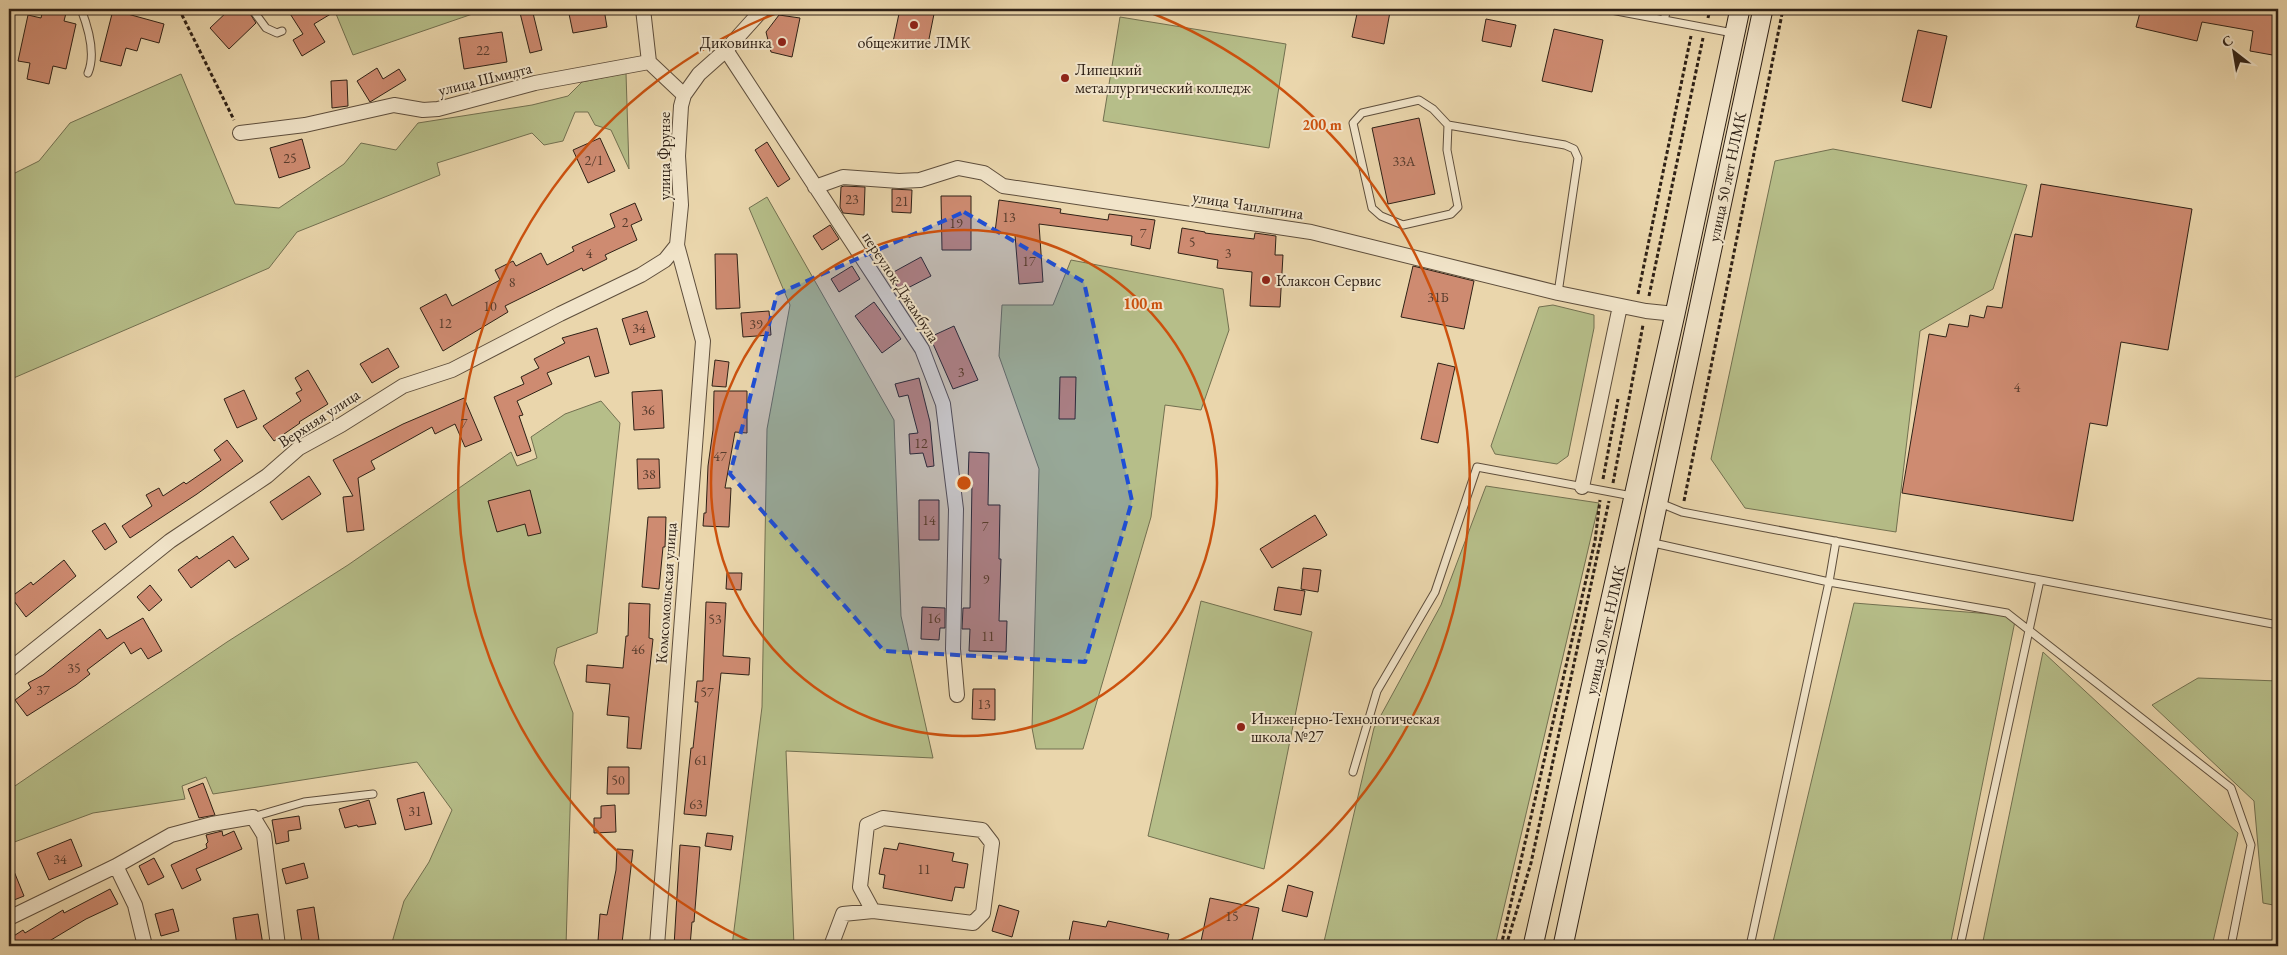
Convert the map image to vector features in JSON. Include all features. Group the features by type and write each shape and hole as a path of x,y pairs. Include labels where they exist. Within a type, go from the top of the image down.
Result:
{"main road":[{"name":"улица 50 лет НЛМК","path":"1533,946 1635,496 1740,9"},
{"name":"улица 50 лет НЛМК","path":"1563,946 1763,9"},
{"name":"улица 50 лет НЛМК","path":"1675,314 1686,316 1690,324 1692,345"}],"street":[{"path":"643,9 649,62 684,95"},
{"name":"улица Фрунзе","path":"677,245 681,205 678,156 680,117 684,95 699,74 726,50 763,9"},
{"name":"переулок Джамбула","path":"726,50 922,349 943,404 956,509 952,649 957,695"},
{"name":"улица Шмидта","path":"240,133 305,124 394,105 424,110 438,109 535,84 649,62"},
{"name":"улица Чаплыгина","path":"815,187 844,177 899,181 920,180 958,168 984,174 1002,186 1311,232 1558,293 1646,311 1675,314"},
{"name":"Верхняя улица","path":"9,670 170,541 268,476 299,448 403,386 425,377 452,370 569,309 641,275 665,260 677,245"},
{"name":"Комсомольская улица","path":"657,946 703,341 677,245"},
{"path":"1582,487 1620,306"},
{"path":"9,918 116,866 171,835 253,816 264,835 278,946"},
{"path":"831,946 844,914 873,911 973,923 982,913 992,843 982,830 883,818 868,824 860,888 873,911"},
{"path":"116,866 135,905 145,946"}],"lane":[{"path":"81,9 90,37 92,64 88,73"},
{"path":"252,9 266,28 277,33 282,30"},
{"path":"1606,9 1735,33"},
{"path":"1664,20 1667,9"},
{"path":"1448,125 1447,150 1458,207 1451,214 1403,225 1382,216 1372,208 1353,124 1362,113 1419,100 1433,109 1448,125 1565,145 1574,149 1578,158 1558,293"},
{"path":"1353,772 1377,691 1435,592 1477,467 1635,496"},
{"path":"1657,502 1682,512 2278,625"},
{"path":"1750,946 1829,582 1836,541"},
{"path":"1649,542 1829,582 2007,613 2232,788 2251,845 2231,946"},
{"path":"1960,946 2040,580"},
{"path":"253,816 304,802 373,794"}],"path":[{"path":"179,9 240,133"},
{"path":"1506,946 1531,862 1611,492 1646,311 1710,9"},
{"path":"1682,512 1783,9"}],"highlighted area":[{"path":"964,212 1084,282 1132,501 1085,662 884,651 730,474 777,294"}],"green space":[{"path":"334,9 487,9 353,55"},
{"path":"1120,17 1286,44 1269,148 1103,121"},
{"path":"626,73 629,169 611,130 595,125 588,112 575,112 563,141 544,145 532,133 437,163 440,175 297,232 269,268 9,380 9,176 39,161 70,123 181,74 235,204 279,208 344,164 361,143 396,150 418,123 532,105 568,96 582,82"},
{"path":"1833,149 2027,185 1993,289 1920,331 1896,532 1745,508 1711,459 1775,161"},
{"path":"767,197 894,420 901,616 933,758 786,751 794,946 732,946 762,707 767,429 790,305 749,208"},
{"path":"1071,260 1223,289 1229,330 1201,410 1165,405 1151,517 1083,749 1036,749 1032,728 1039,469 999,356 1002,305 1053,305"},
{"path":"1553,305 1594,315 1594,328 1568,456 1557,464 1495,454 1491,446 1539,307"},
{"path":"601,401 620,423 597,633 557,648 554,663 573,713 566,946 391,946 404,901 429,862 452,810 417,762 213,794 206,777 182,786 185,799 93,813 9,844 9,790 227,642 348,565 511,452 517,466 537,458 531,437 565,414"},
{"path":"1486,486 1599,503 1495,946 1323,946 1374,728 1441,605"},
{"path":"1201,601 1312,632 1264,869 1148,836"},
{"path":"1854,603 2016,616 1950,946 1772,946"},
{"path":"2043,652 2238,833 2212,946 1982,946"},
{"path":"2198,678 2278,681 2278,906 2263,903 2254,801 2152,705"}],"building":[{"path":"43,9 67,9 64,21 76,24 66,69 53,66 49,84 27,79 30,63 18,61 28,15 41,18"},
{"path":"230,9 247,9 256,23 229,49 210,28"},
{"path":"287,9 339,9 314,24 325,42 302,56 293,40 303,34"},
{"path":"519,9 532,9 542,50 530,53"},
{"path":"568,9 604,9 607,27 573,33"},
{"name":"общежитие ЛМК","path":"900,9 935,9 927,49 893,42"},
{"path":"1358,9 1390,12 1384,44 1352,37"},
{"path":"2141,9 2278,9 2278,56 2250,51 2253,31 2202,22 2197,41 2136,27"},
{"path":"113,10 164,24 159,43 141,38 137,51 126,48 121,66 100,61"},
{"name":"Диковинка","path":"779,15 800,18 792,57 771,52 766,32"},
{"path":"1486,19 1516,25 1511,47 1482,41"},
{"path":"1554,29 1603,40 1592,92 1542,81"},
{"path":"1918,30 1947,36 1931,108 1902,101"},
{"path":"502,32 507,62 464,69 459,38"},
{"path":"377,68 383,79 399,69 406,80 370,102 357,81"},
{"path":"347,80 348,106 332,108 331,81"},
{"path":"1419,118 1435,194 1388,204 1372,128"},
{"path":"600,138 615,171 588,183 573,150"},
{"path":"302,139 310,168 279,178 270,148"},
{"path":"767,142 790,179 778,187 755,150"},
{"path":"2041,184 2192,209 2168,350 2121,342 2107,426 2090,423 2073,521 1902,493 1929,334 1946,337 1949,324 1968,327 1970,315 1984,318 1987,306 2002,308 2015,234 2032,237"},
{"path":"841,187 865,187 864,215 843,213 840,207"},
{"path":"892,189 912,190 911,213 892,212"},
{"path":"941,196 971,196 971,250 942,250"},
{"path":"999,200 1061,209 1060,213 1108,220 1109,214 1155,220 1150,249 1131,245 1132,236 1039,224 1043,282 1019,284 1015,235 995,232"},
{"path":"635,203 642,220 631,225 637,240 605,255 607,259 583,271 582,268 505,306 508,312 443,351 420,308 446,294 452,306 500,280 495,270 513,261 516,266 541,253 547,265 574,251 572,247 615,227 610,214"},
{"path":"830,225 839,239 822,250 813,236"},
{"path":"1182,228 1254,239 1255,233 1276,236 1275,255 1283,255 1280,307 1250,306 1252,272 1217,268 1218,260 1178,253"},
{"path":"715,254 737,254 740,308 716,309"},
{"path":"921,257 931,276 900,292 890,274"},
{"path":"852,266 860,279 839,292 831,279"},
{"path":"1413,266 1474,281 1464,329 1401,317"},
{"path":"874,302 901,339 882,353 855,316"},
{"path":"647,311 655,337 630,345 622,319"},
{"path":"769,311 771,335 743,337 741,313"},
{"path":"954,326 978,380 953,389 930,337"},
{"path":"597,328 609,373 595,377 589,356 547,373 552,384 517,401 523,415 519,416 531,451 517,456 494,397 524,384 521,377 539,368 534,359 565,343 562,338"},
{"path":"388,348 399,367 372,383 360,364"},
{"path":"715,360 729,362 726,387 712,386"},
{"path":"1438,363 1455,367 1438,443 1421,439"},
{"path":"308,370 328,404 299,422 274,441 263,426 301,401 296,393 302,390 295,378"},
{"path":"1060,377 1076,377 1075,419 1059,419"},
{"path":"919,378 930,422 934,466 927,467 923,453 910,454 909,434 918,433 908,395 899,397 895,384"},
{"path":"244,390 257,419 237,428 224,399"},
{"path":"662,390 664,428 634,430 632,392"},
{"path":"714,391 747,391 747,433 735,432 725,488 731,488 729,527 703,526 704,513 706,513 708,466 713,430"},
{"path":"464,398 482,440 465,447 455,424 435,434 432,427 371,461 375,469 358,478 364,530 347,532 343,497 353,496 333,460 403,424"},
{"path":"227,440 243,461 130,538 122,526 152,506 146,495 159,488 163,496 184,482 186,484 221,460 214,450"},
{"path":"969,452 989,453 988,505 1000,505 999,621 1007,621 1006,652 969,651 970,629 962,629 963,608 970,608 972,482 968,482"},
{"path":"637,459 659,459 660,488 638,489"},
{"path":"309,476 321,494 282,520 270,502"},
{"path":"530,490 541,533 528,536 525,524 497,532 488,501"},
{"path":"919,500 939,500 939,540 919,540"},
{"path":"1315,515 1327,535 1272,568 1260,549"},
{"path":"648,517 666,517 665,547 663,547 659,589 642,587"},
{"path":"105,523 117,542 105,550 92,531"},
{"path":"233,536 249,559 235,568 229,560 191,588 178,570 197,556 199,559"},
{"path":"64,560 76,576 26,617 11,597 31,582 33,585"},
{"path":"1303,568 1321,570 1318,592 1301,589"},
{"path":"727,573 742,573 741,590 726,589"},
{"path":"150,585 162,600 149,611 137,597"},
{"path":"1278,587 1305,591 1301,615 1274,610"},
{"path":"706,602 726,603 723,656 750,658 749,675 721,673 706,816 684,814 698,702 695,702 697,681 703,681"},
{"path":"629,603 650,604 649,638 653,639 641,749 627,748 629,717 607,715 610,684 586,682 587,665 623,668 626,636 628,636"},
{"path":"922,607 945,608 945,628 940,628 939,640 921,639"},
{"path":"143,618 162,651 148,659 141,648 131,654 124,642 87,670 90,674 76,685 27,716 15,700 31,688 28,683 43,675 100,629 107,639"},
{"path":"973,689 995,689 995,720 972,719"},
{"path":"608,767 629,767 629,794 607,794"},
{"path":"203,783 215,815 199,818 188,789"},
{"path":"424,792 432,824 405,830 397,799"},
{"path":"369,800 376,824 345,828 339,809"},
{"path":"615,805 616,832 594,833 594,818 601,818 601,806"},
{"path":"299,816 301,829 288,831 289,841 276,844 272,820"},
{"path":"222,831 223,836 234,831 242,849 196,869 201,880 182,889 171,865 207,848 206,835"},
{"path":"707,833 733,836 731,850 705,846"},
{"path":"71,839 82,866 49,880 37,853"},
{"path":"899,843 954,853 952,861 968,864 964,888 955,887 952,901 883,888 885,875 879,874 884,848 897,850"},
{"path":"680,845 700,847 694,922 692,922 690,946 674,946"},
{"path":"617,849 633,850 622,943 598,941 600,914 607,915 616,870"},
{"path":"154,858 164,877 148,885 139,866"},
{"path":"9,859 24,896 9,902"},
{"path":"304,863 308,878 286,884 282,869"},
{"path":"1288,885 1313,892 1307,917 1282,911"},
{"path":"110,889 118,904 86,919 41,946 9,946 9,939 23,930 25,933 63,910 64,913"},
{"path":"1210,898 1259,908 1251,946 1200,946"},
{"path":"999,905 1019,911 1012,937 992,931"},
{"path":"314,907 319,940 302,943 297,910"},
{"path":"173,909 179,931 161,936 155,914"},
{"path":"258,914 263,945 237,946 233,918"},
{"path":"1073,921 1106,927 1108,921 1169,934 1166,946 1068,946"}],"place":[{"name":"общежитие ЛМК","path":"914,25"},
{"name":"Диковинка","path":"782,42"},
{"name":"Липецкий металлургический колледж","path":"1065,78"},
{"name":"Клаксон Сервис","path":"1266,280"},
{"name":"Инженерно-Технологическая школа №27","path":"1241,727"}]}
